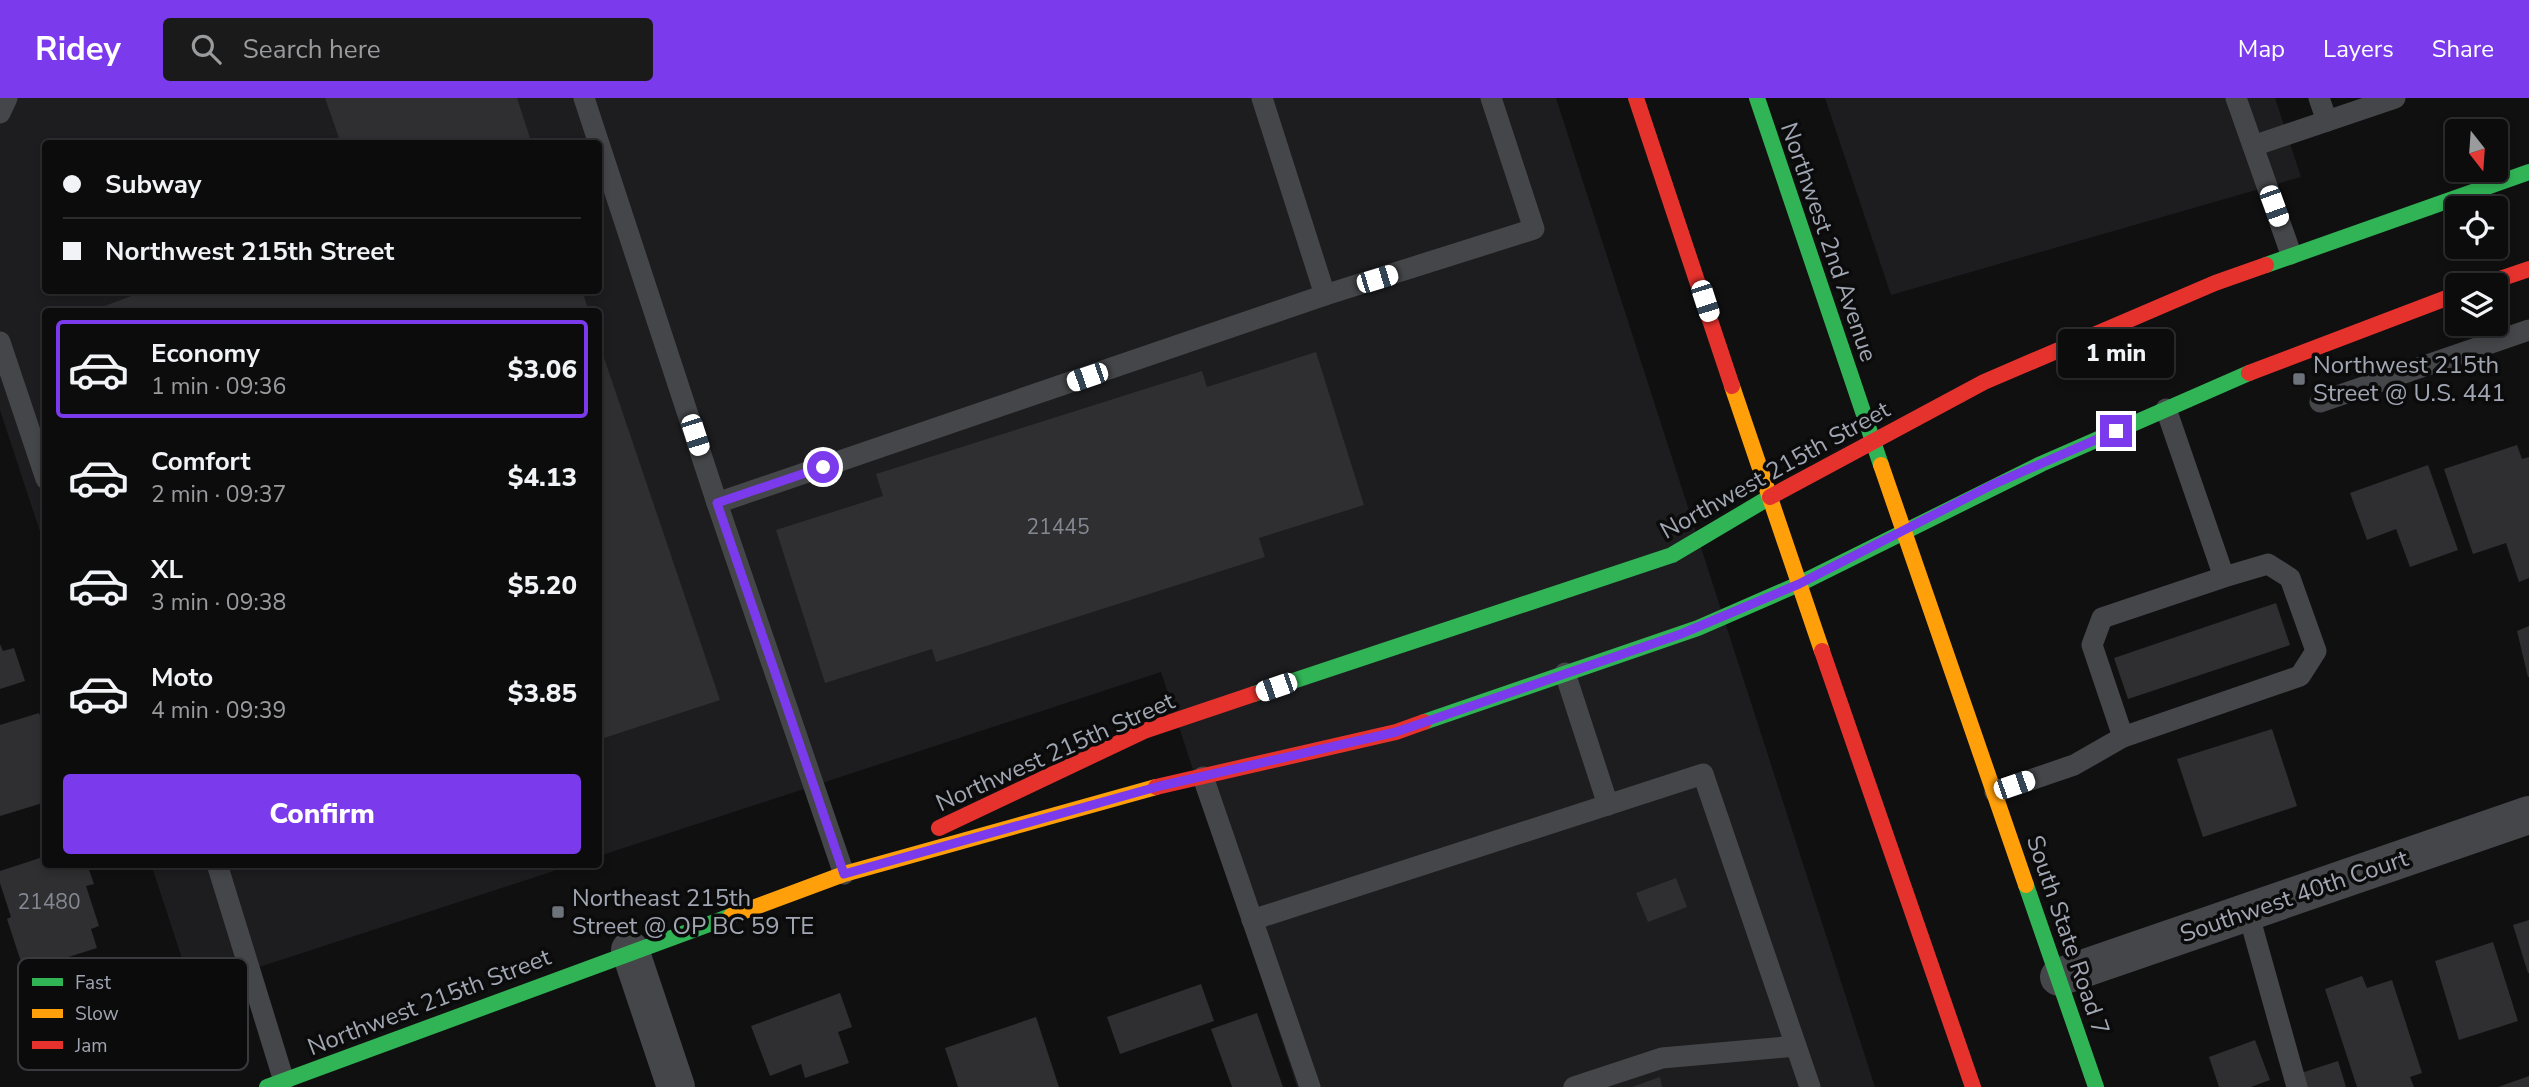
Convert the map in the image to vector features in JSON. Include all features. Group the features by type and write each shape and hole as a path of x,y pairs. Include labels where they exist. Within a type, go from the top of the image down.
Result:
{"main road":[{"path":"1636,98 1799,584 1973,1087"},
{"name":"Northwest 2nd Avenue","path":"1757,98 1873,440"},
{"name":"Northwest 215th Street","path":"844,874 1144,731 1672,555 1770,497 1971,388 2215,283 2529,172"},
{"path":"2508,276 2529,269"},
{"name":"Northwest 215th Street","path":"276,1084 629,950 844,874 1160,786 1396,732 1698,628 1799,584 1992,485 2373,323 2445,298"},
{"name":"South State Road 7","path":"1873,440 2096,1087"}],"street":[{"name":"Southwest 40th Court","path":"2059,977 2529,815"},
{"path":"629,950 676,1087"}],"lane":[{"path":"0,113 7,98"},
{"path":"584,98 598,140"},
{"path":"1262,98 1325,295"},
{"path":"717,503 1325,295 1534,229 1491,98"},
{"path":"2236,98 2291,254"},
{"path":"2319,98 2327,121"},
{"path":"2253,146 2395,98"},
{"path":"602,153 717,503 844,874"},
{"path":"2320,402 2529,330"},
{"path":"0,342 42,467"},
{"path":"2166,409 2224,577"},
{"path":"1994,792 2074,765 2123,737 2300,676 2316,651 2290,578 2268,564 2102,618 2092,645 2123,737"},
{"path":"1565,673 1608,804"},
{"path":"1252,920 1703,774 1810,1087"},
{"path":"1202,777 1310,1087"},
{"path":"218,868 242,958"},
{"path":"2248,912 2297,1087"},
{"path":"248,980 276,1084"},
{"path":"1574,1087 1661,1058 1796,1046"}],"shaded area":[{"path":"0,98 1556,98 1875,1087 1297,1087 1161,672 602,855 602,308 42,308 42,538 0,410"},
{"path":"1825,98 2275,98 2301,177 1891,295"},
{"path":"152,868 563,868 248,971 248,958 182,958"}],"building":[{"path":"325,98 517,98 531,140 340,140"},
{"path":"136,294 583,294 588,308 100,308"},
{"path":"602,352 720,700 602,739"},
{"path":"1316,352 1364,505 1259,538 1265,557 936,662 932,649 825,683 776,530 883,496 876,474 1202,371 1207,387"},
{"path":"2517,445 2522,459 2529,457 2529,578 2519,582 2506,543 2473,554 2444,469"},
{"path":"2428,465 2458,550 2410,567 2396,529 2367,540 2350,493"},
{"path":"2276,603 2290,645 2128,699 2114,658"},
{"path":"2529,626 2529,677 2528,677 2517,631"},
{"path":"0,644 3,651 14,648 25,681 0,689"},
{"path":"39,713 42,721 42,803 0,816 0,725"},
{"path":"2272,729 2297,806 2203,837 2177,759"},
{"path":"42,857 42,868 88,868 94,884 86,886 99,926 91,929 97,948 65,958 20,958 7,919 11,917 0,883 0,871"},
{"path":"1676,878 1687,907 1648,922 1636,893"},
{"path":"2529,920 2529,973 2528,973 2513,925"},
{"path":"2493,942 2518,1021 2459,1040 2435,961"},
{"path":"2362,976 2367,988 2392,980 2422,1073 2410,1077 2414,1087 2357,1087 2325,989"},
{"path":"1201,984 1214,1021 1120,1054 1107,1017"},
{"path":"840,993 852,1027 838,1032 849,1063 805,1078 801,1064 770,1076 751,1026"},
{"path":"1257,1013 1283,1087 1232,1087 1211,1029"},
{"path":"1036,1017 1059,1087 958,1087 945,1048"},
{"path":"2255,1040 2270,1080 2251,1087 2219,1087 2209,1057"},
{"path":"2338,1061 2346,1087 2305,1087 2301,1073"},
{"path":"2529,1076 2529,1087 2498,1087"},
{"path":"1660,1077 1662,1087 1632,1087"}],"traffic: fast":[{"path":"1757,98 1881,465"},
{"path":"2266,265 2529,172"},
{"path":"1799,584 2041,464 2249,373"},
{"path":"1254,694 1672,555 1770,497"},
{"path":"1424,722 1698,628 1799,584"},
{"path":"2026,885 2096,1087"},
{"path":"267,1087 731,916"}],"traffic: slow":[{"path":"1732,386 1822,651"},
{"path":"1881,465 2026,885"},
{"path":"731,916 844,874 1156,787"}],"traffic: jam":[{"path":"1636,98 1732,386"},
{"path":"1770,497 1984,382 2215,283 2266,265"},
{"path":"2508,276 2529,269"},
{"path":"2249,373 2445,299"},
{"path":"1822,651 1973,1087"},
{"path":"939,828 1144,731 1254,694"},
{"path":"1156,787 1396,732 1424,722"}],"place":[{"name":"Northwest 215th Street @ U.S. 441","path":"2299,379"},
{"name":"Northeast 215th Street @ OP BC 59 TE","path":"558,912"}],"route":[{"path":"823,467 717,503 844,874 1160,786 1396,732 1681,634 1799,584 1992,485 2116,431"}]}
